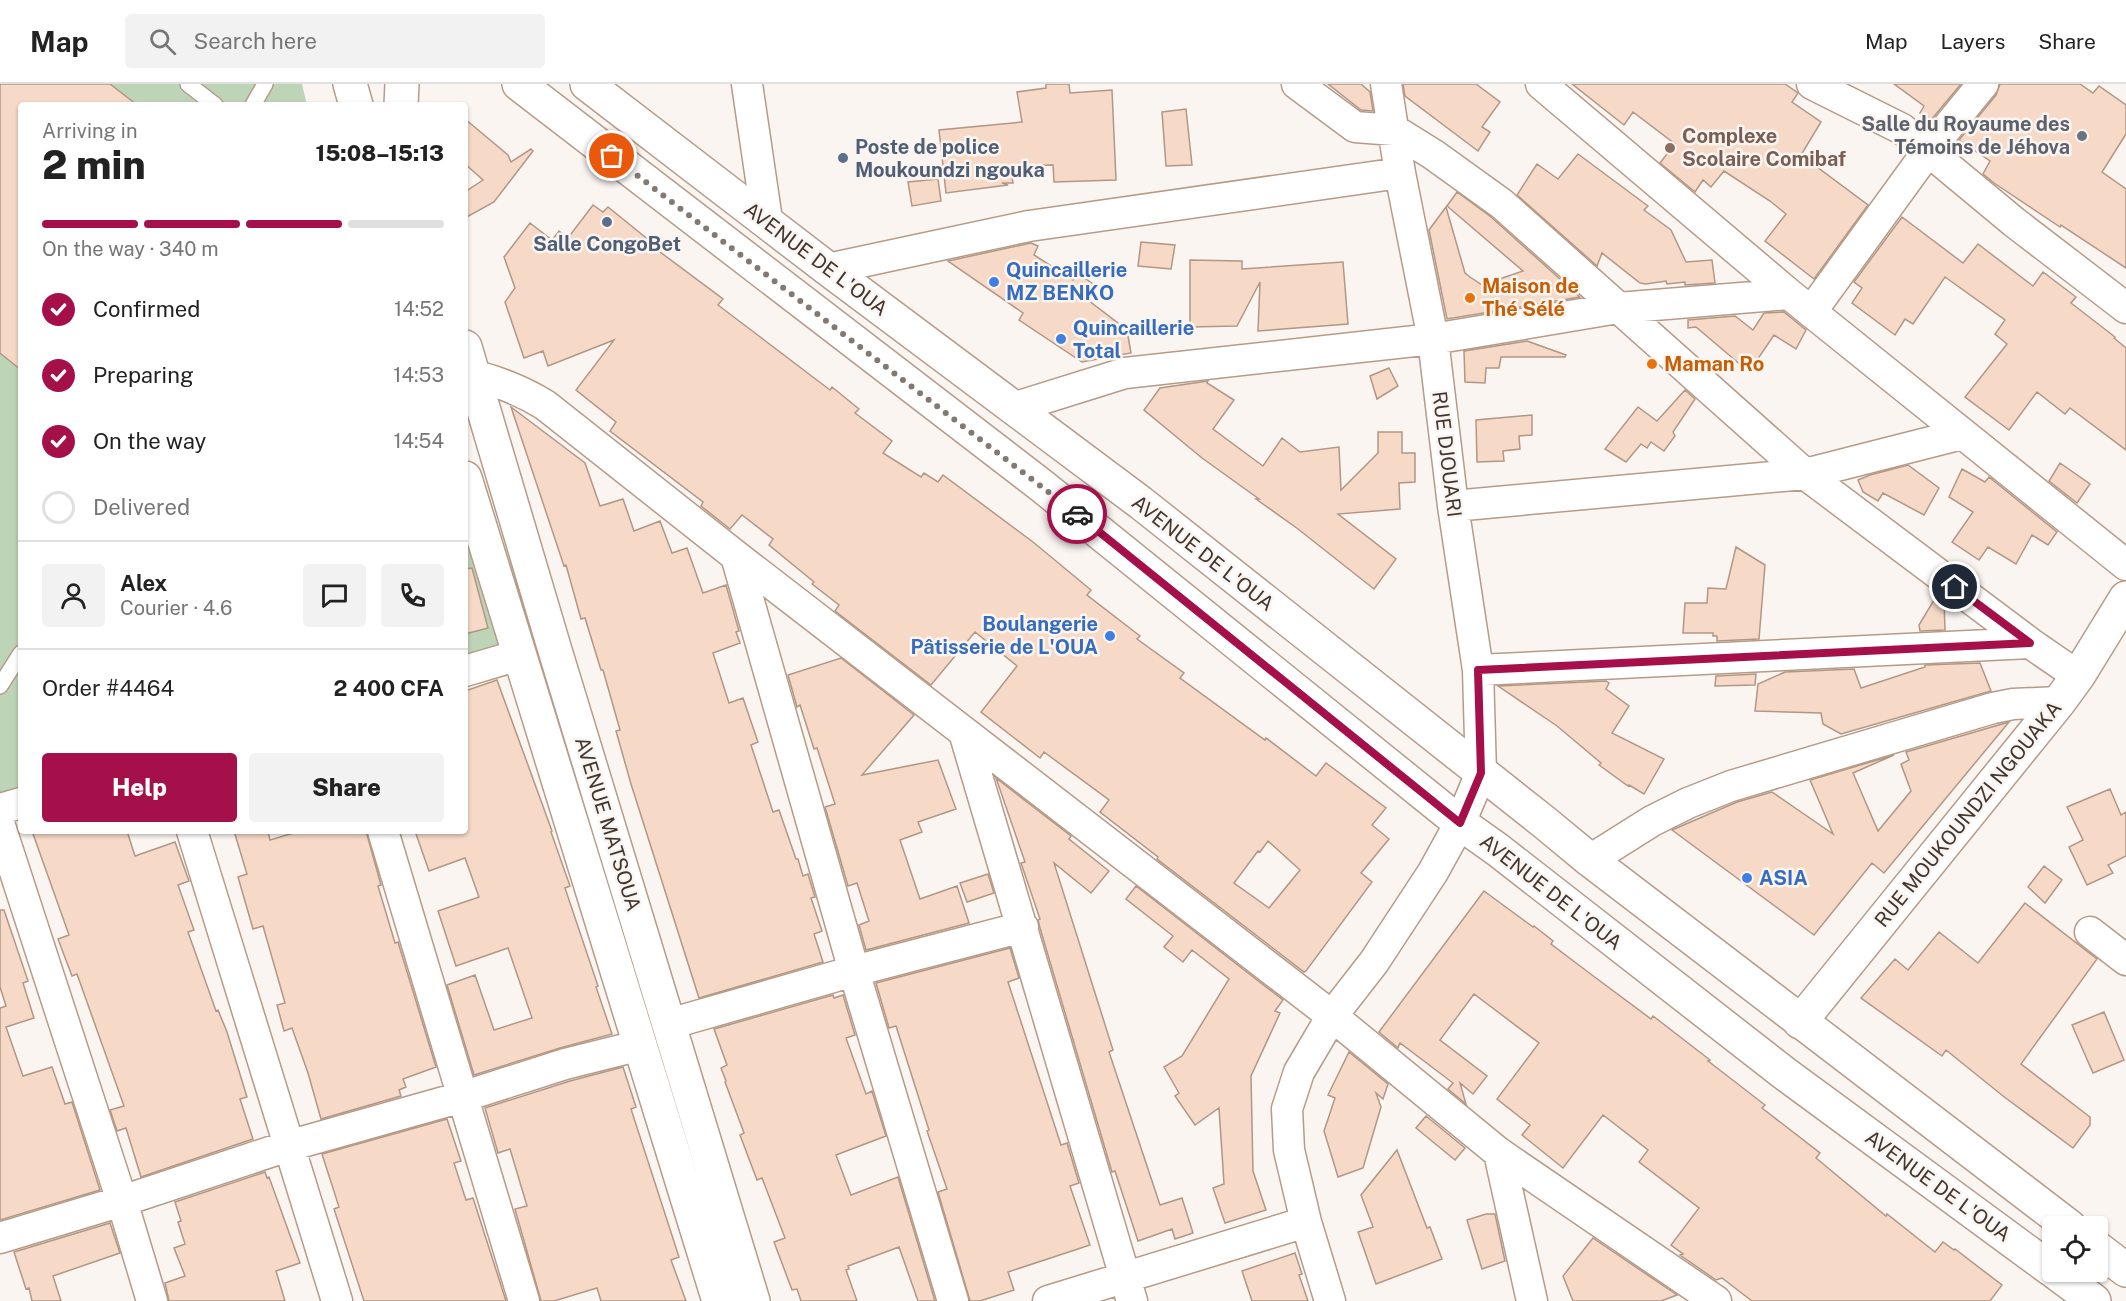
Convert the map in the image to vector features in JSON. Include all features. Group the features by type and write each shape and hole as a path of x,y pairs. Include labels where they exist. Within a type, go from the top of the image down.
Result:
{"main road":[{"path":"350,84 355,102"},
{"path":"400,102 402,84"},
{"name":"AVENUE DE L'OUA","path":"519,84 1042,486 1460,823 1784,1072 2042,1263"},
{"name":"AVENUE DE L'OUA","path":"602,88 828,269 1141,502 1590,860 2056,1216"},
{"name":"AVENUE MATSOUA","path":"468,366 753,1301"},
{"name":"AVENUE MATSOUA","path":"468,488 719,1301"},
{"name":"RUE MOUKOUNDZI NGOUAKA","path":"1800,1022 2059,702 2078,676 2126,598"},
{"path":"2108,1256 2126,1270"},
{"name":"AVENUE DE L'OUA","path":"2068,1282 2094,1301"}],"street":[{"path":"747,84 766,220"},
{"path":"1297,84 1355,128 1394,130 1434,155 1502,204 1805,474 2030,643 2078,676"},
{"name":"RUE DJOUARI","path":"1330,1301 1306,1222 1289,1150 1287,1109 1299,1072 1332,1016 1374,962 1433,872 1460,823 1481,773 1478,670 1453,506 1433,339 1400,173 1386,84"},
{"path":"1541,84 1800,303 2126,565"},
{"path":"1812,84 1902,129 2014,222 2126,308"},
{"path":"1013,408 1125,373 1433,339 1618,308 1800,303 1983,84"},
{"path":"828,269 1029,226 1400,173"},
{"path":"468,366 546,405 736,556 1332,1016 1499,1153 1716,1301"},
{"path":"1453,506 1805,474 1962,434"},
{"path":"736,556 854,971 953,1301"},
{"path":"1478,670 2030,643"},
{"path":"468,670 519,655"},
{"path":"1590,860 1652,821 1688,803 1731,786 1993,708 2013,704 2059,702"},
{"path":"964,732 1128,1289"},
{"path":"0,809 18,804"},
{"path":"0,826 122,1201 152,1301"},
{"path":"193,834 336,1301"},
{"path":"384,834 524,1301"},
{"path":"669,1023 1023,927"},
{"path":"2090,932 2126,960"},
{"path":"0,1238 122,1201 288,1146 462,1097 565,1064 641,1045"},
{"path":"1499,1153 1532,1301"},
{"path":"1048,1301 1128,1289 1306,1222"}],"lane":[{"path":"188,84 211,102"},
{"path":"255,102 265,84"},
{"path":"0,686 18,658"}],"green space":[{"path":"0,84 302,84 306,102 18,102 18,788 0,794"},
{"path":"468,524 503,644 468,654"}],"building":[{"path":"0,84 110,84 133,102 18,102 18,368 0,353"},
{"path":"1046,84 1069,84 1070,93 1112,90 1116,180 1054,182 1053,165 1010,166 1013,183 946,193 939,130 1022,122 1017,92 1046,88"},
{"path":"1328,84 1361,84 1370,92 1373,111 1361,110"},
{"path":"1403,84 1476,84 1500,102 1482,127 1490,132 1478,151 1405,96"},
{"path":"1572,84 1785,84 1798,93 1792,102 1821,122 1801,155 1868,205 1814,279 1765,241 1786,214 1770,201 1724,171 1711,187 1703,180 1695,192 1660,163 1675,144 1633,112 1624,125"},
{"path":"1894,84 1961,84 1931,120 1920,113 1924,106"},
{"path":"2000,84 2080,84 2093,93 2099,86 2126,105 2126,134 2102,172 2126,189 2126,268 1994,183 1983,174 1990,161 1959,140 1996,95"},
{"path":"1186,109 1192,165 1166,166 1162,112"},
{"path":"468,122 508,155 511,162 531,149 533,151 494,202 468,216 468,190 483,180 468,167"},
{"path":"1578,154 1648,206 1644,210 1671,230 1686,262 1712,260 1715,283 1685,285 1685,282 1667,284 1666,281 1640,283 1602,253 1597,266 1517,195 1537,164 1558,179"},
{"path":"938,179 941,201 912,206 908,182"},
{"path":"1457,192 1491,217 1580,297 1447,319 1429,230 1446,207 1465,273 1482,285 1523,271 1447,206"},
{"path":"593,205 603,212 608,207 650,241 648,243 723,299 718,305 830,390 832,387 859,409 855,413 892,441 883,453 921,477 924,473 938,482 943,475 1033,542 1091,590 1087,595 1140,636 1137,639 1184,673 1180,678 1316,776 1326,763 1386,808 1372,825 1389,839 1361,873 1372,882 1306,971 1304,972 1157,859 1158,857 1100,812 1109,800 1044,752 1040,758 981,712 1017,666 975,632 931,685 835,611 839,605 769,545 773,539 742,515 730,529 701,506 703,502 610,431 616,422 576,390 614,340 548,366 543,351 524,358 505,302 515,288 504,257 530,223 552,240 559,231 568,238","holes":["1268,841 1300,870 1269,908 1234,883"]},
{"path":"1902,217 1963,263 1978,244 2033,286 2043,272 2076,297 2071,303 2126,348 2126,450 2070,408 2065,414 2037,392 2009,430 1965,397 2007,344 1995,334 2005,320 1945,277 1913,324 1905,319 1895,335 1852,303 1862,288 1854,282"},
{"path":"1141,242 1175,245 1171,269 1138,266"},
{"path":"1031,243 1038,246 1034,255 1073,280 1078,273 1097,287 1088,300 1127,330 1131,353 1082,362 1019,320 1023,313 948,261"},
{"path":"1190,260 1242,261 1242,269 1343,262 1348,324 1258,331 1260,282 1237,326 1190,327"},
{"path":"1784,312 1806,330 1796,349 1774,335 1749,372 1696,327 1688,328 1688,320 1735,316 1753,330 1764,313"},
{"path":"1527,341 1566,355 1565,357 1501,357 1499,368 1486,368 1485,383 1465,382 1464,351"},
{"path":"1389,368 1398,386 1377,399 1370,376"},
{"path":"1208,381 1207,383 1234,400 1213,429 1263,466 1282,438 1300,452 1339,447 1341,490 1378,453 1378,432 1402,432 1402,453 1415,453 1415,482 1399,483 1400,509 1338,514 1396,559 1374,589 1256,499 1259,499 1202,458 1144,410 1160,388"},
{"path":"1685,390 1695,399 1673,432 1675,436 1664,451 1651,442 1647,448 1641,444 1626,462 1605,449 1638,407 1657,421"},
{"path":"511,407 585,463 600,506 623,499 634,531 660,521 672,553 687,548 703,593 726,585 739,631 736,632 740,643 713,653 729,703 743,698 758,742 751,745 773,812 779,810 803,876 808,874 815,897 811,898 822,931 814,934 823,962 699,998 631,784 616,731 620,730 603,670 601,670 585,618 581,619 566,565 564,566"},
{"path":"1532,415 1532,435 1519,436 1520,449 1503,451 1504,461 1477,462 1476,420"},
{"path":"2060,463 2090,484 2077,503 2049,481"},
{"path":"1908,465 1939,488 1924,515 1883,493 1878,501 1863,492 1858,480"},
{"path":"1962,469 1985,482 1989,477 2057,532 2048,545 2032,535 2016,564 1988,547 1979,560 1952,542 1973,512 1949,497"},
{"path":"1736,547 1765,565 1759,639 1717,641 1717,636 1713,636 1713,633 1683,633 1685,603 1707,603 1708,588 1726,589"},
{"path":"472,568 488,628 468,633 468,569"},
{"path":"1937,595 1944,600 1945,630 1920,631 1919,625"},
{"path":"841,658 914,715 862,775 938,760 956,809 918,822 922,832 900,840 920,899 957,886 969,923 866,950 859,925 869,921 857,883 848,886 825,807 835,804 817,748 814,749 800,705 797,707 788,675"},
{"path":"1980,663 1991,691 1841,734 1823,724 1821,713 1755,711 1758,684 1785,672 1854,669 1861,688 1925,667 1925,665"},
{"path":"1756,674 1755,685 1715,686 1716,676"},
{"path":"497,680 570,886 565,888 612,1034 474,1075 447,985 475,975 494,1030 532,1018 508,948 456,966 438,911 479,897 465,858 429,871 416,834 468,834 468,690"},
{"path":"1606,681 1609,683 1606,689 1629,706 1612,733 1664,759 1644,794 1628,786 1599,765 1601,763 1557,726 1498,686"},
{"path":"2009,722 1884,873 1872,863 1814,935 1672,830 1737,802 1772,792 1833,834 1810,780 1894,755 1853,773 1878,831 1911,791 1901,764 1909,760 1906,752"},
{"path":"996,778 1071,836 1069,839 1109,871 1091,893 1054,863 1113,1050 1109,1052 1160,1205 1182,1198 1193,1233 1175,1239 1172,1229 1138,1241 1115,1171 1112,1172 1040,928 1038,920 1040,919 1021,863 1025,862"},
{"path":"2110,789 2121,815 2126,812 2126,856 2108,865 2113,873 2087,885 2069,847 2083,840 2067,807"},
{"path":"33,834 128,834 135,856 175,842 189,881 178,885 194,930 188,932 216,1011 218,1010 227,1032 247,1097 240,1099 253,1139 141,1177 126,1128 117,1131 110,1110 124,1106 77,974 72,976 58,939 69,935"},
{"path":"235,834 269,834 270,840 290,834 367,834 381,885 378,886 395,943 398,942 436,1067 403,1079 406,1087 399,1090 401,1096 321,1119 292,1028 284,1031 277,1005 285,1003 263,926 253,929 238,877 247,874"},
{"path":"2044,866 2062,880 2045,903 2028,887"},
{"path":"988,874 994,893 967,902 960,883"},
{"path":"1136,886 1283,1000 1275,1011 1280,1013 1251,1076 1253,1171 1266,1210 1225,1223 1213,1188 1224,1184 1219,1108 1195,1125 1175,1096 1179,1093 1164,1067 1182,1056 1229,979 1192,950 1183,962 1164,947 1173,936 1126,899"},
{"path":"1484,891 1534,926 1553,941 1551,944 1588,972 1651,1019 1653,1016 1710,1060 1708,1061 1765,1105 1762,1108 1820,1153 1816,1158 1886,1216 1887,1214 1935,1252 1943,1242 1955,1249 2002,1285 1990,1301 1752,1301 1722,1278 1716,1280 1680,1255 1683,1254 1671,1245 1699,1208 1639,1162 1648,1150 1603,1115 1563,1168 1522,1135 1530,1125 1497,1099 1539,1043 1474,994 1440,1040 1487,1076 1473,1094 1460,1083 1466,1104 1448,1089 1453,1083 1400,1043 1398,1048 1379,1032"},
{"path":"2025,903 2097,959 2021,1064 2090,1117 2090,1125 2073,1148 1946,1050 1942,1056 1861,998 1895,959 1908,970 1939,932 1978,963"},
{"path":"0,910 4,910 28,981 23,983 34,1018 6,1027 23,1076 52,1067 65,1104 72,1102 100,1190 0,1220 0,1008 6,1006 0,987"},
{"path":"1010,948 1019,978 1008,982 1061,1145 1067,1143 1079,1183 1070,1186 1090,1245 1008,1272 1014,1290 980,1301 970,1301 938,1192 947,1189 896,1026 889,1028 876,983"},
{"path":"833,995 834,998 843,995 855,1035 846,1038 866,1094 872,1091 886,1136 836,1155 851,1195 898,1177 935,1301 918,1301 899,1247 848,1266 849,1269 846,1270 857,1301 801,1301 797,1289 792,1290 774,1242 785,1238 762,1178 757,1180 740,1135 744,1133 725,1082 721,1068 727,1065 714,1029"},
{"path":"2104,1012 2124,1060 2093,1073 2072,1025"},
{"path":"1349,1052 1388,1084 1383,1099 1376,1093 1381,1107 1363,1168 1338,1177 1324,1131 1335,1098 1328,1095"},
{"path":"623,1067 636,1107 631,1109 679,1257 671,1260 686,1301 601,1301 597,1288 554,1301 541,1301 515,1209 527,1206 510,1149 498,1153 485,1108"},
{"path":"1426,1116 1465,1148 1455,1160 1416,1128"},
{"path":"447,1119 461,1161 454,1163 466,1200 473,1198 506,1301 364,1301 334,1209 339,1207 322,1154"},
{"path":"1397,1150 1427,1228 1430,1227 1442,1259 1376,1284 1358,1232 1373,1227 1361,1195"},
{"path":"265,1172 267,1178 269,1177 300,1263 276,1271 285,1301 169,1301 165,1283 185,1276 174,1248 185,1244 175,1202"},
{"path":"1486,1214 1495,1214 1505,1261 1482,1269 1467,1220"},
{"path":"110,1223 120,1253 53,1276 61,1301 32,1301 14,1252"},
{"path":"1593,1238 1677,1295 1661,1301 1573,1301 1563,1276"},
{"path":"1295,1253 1302,1274 1299,1275 1308,1301 1252,1301 1242,1271"}],"way so far":[{"path":"612,156 1077,514"}],"place":[{"name":"Salle du Royaume des Témoins de Jéhova","path":"2082,136"},
{"name":"Complexe Scolaire Comibaf","path":"1670,148"},
{"name":"Poste de police Moukoundzi ngouka","path":"843,158"},
{"name":"Salle CongoBet","path":"607,222"},
{"name":"Quincaillerie MZ BENKO","path":"994,282"},
{"name":"Maison de Thé Sélé","path":"1470,298"},
{"name":"Quincaillerie Total","path":"1061,339"},
{"name":"Maman Ro","path":"1652,364"},
{"name":"Boulangerie Pâtisserie de L'OUA","path":"1110,636"},
{"name":"ASIA","path":"1747,878"}],"route":[{"path":"1077,514 1460,823 1481,773 1478,670 2030,643 1955,587"}]}
